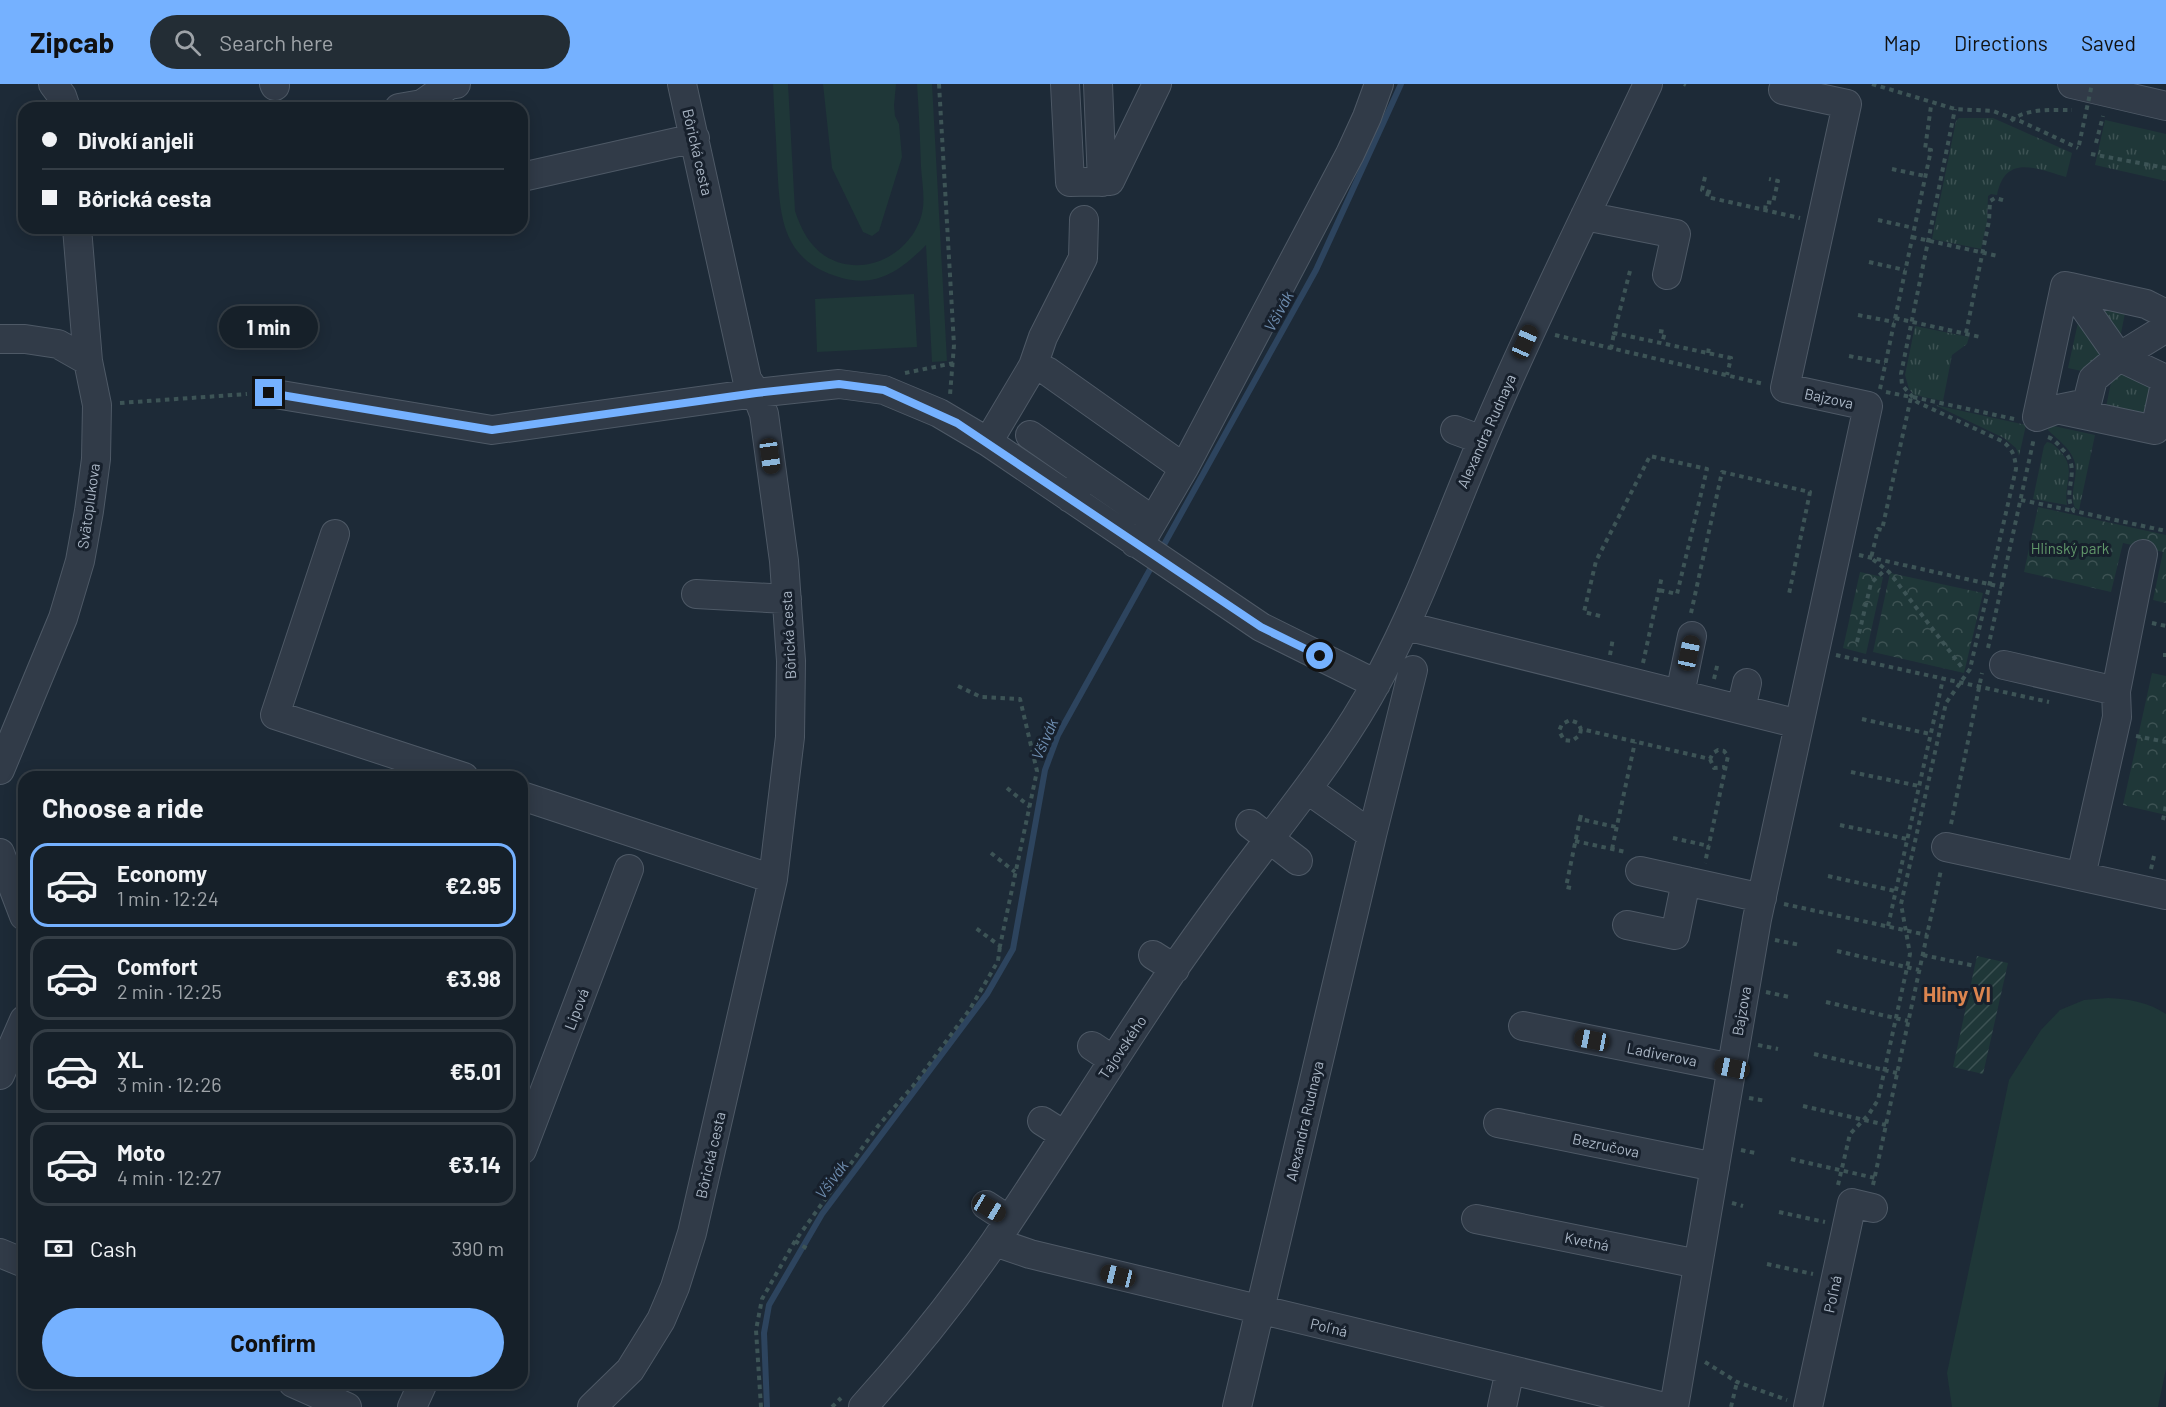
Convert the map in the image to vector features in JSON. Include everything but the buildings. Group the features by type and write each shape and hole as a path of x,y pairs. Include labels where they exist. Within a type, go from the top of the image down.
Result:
{"street":[{"path":"53,84 64,102"},
{"path":"425,102 456,84"},
{"name":"Bôrická cesta","path":"592,1407 630,1370 661,1320 675,1287 692,1233 773,879 790,736 791,661 784,561 764,414 756,393 747,379 682,84"},
{"path":"1065,84 1070,182 1110,181 1157,84"},
{"path":"1098,84 1102,182"},
{"name":"Alexandra Rudnaya","path":"1376,684 1390,636 1455,532 1461,489 1492,433 1537,293 1559,242 1584,200 1621,115 1648,84"},
{"path":"2072,84 2166,106"},
{"path":"1142,548 1146,533 1184,468 1350,154 1375,86"},
{"name":"Bajzova","path":"1674,1407 1732,1068 1768,900 1788,773 1868,406 1785,388 1847,104 1783,90"},
{"path":"528,176 695,138"},
{"path":"1584,200 1676,234 1667,275"},
{"path":"988,442 1034,366 1043,337 1083,258 1084,220"},
{"name":"Svätoplukova","path":"0,770 63,618 80,561 96,459 97,405 88,361 77,234"},
{"path":"2048,413 2065,286 2146,304 2166,314"},
{"path":"2048,413 2140,435 2155,430 2166,378 2119,357 2070,287"},
{"path":"2048,413 2087,403 2092,379 2119,357 2166,328"},
{"path":"0,339 25,339 58,344 88,361"},
{"path":"1047,372 1184,468"},
{"path":"269,393 492,430 756,393 839,384 884,390 939,413 988,442 1261,627 1376,684"},
{"path":"1455,430 1492,433"},
{"path":"1030,435 1141,512"},
{"path":"1070,498 1086,474"},
{"path":"335,534 275,715 446,771"},
{"path":"2081,876 2116,717 2115,691 2144,554"},
{"path":"696,594 787,599"},
{"path":"1390,636 1520,648 1680,694 1744,696 1799,724"},
{"path":"1680,694 1692,636"},
{"path":"1992,661 2115,691"},
{"name":"Alexandra Rudnaya","path":"1237,1407 1413,670"},
{"name":"Tajovského","path":"863,1407 946,1308 1053,1128 1164,962 1259,831 1300,783 1330,738 1376,684"},
{"path":"1300,783 1372,835"},
{"path":"528,798 773,879"},
{"path":"1259,831 1298,861"},
{"path":"1946,847 2166,895"},
{"path":"0,853 18,900"},
{"name":"Lipová","path":"528,1134 629,869"},
{"path":"1640,871 1768,900"},
{"path":"1627,925 1675,935 1694,883"},
{"name":"Ladiverova","path":"1523,1026 1732,1068"},
{"path":"0,1075 18,1034"},
{"name":"Bezručova","path":"1498,1123 1715,1167"},
{"name":"Poľná","path":"1802,1405 1852,1203 1873,1196"},
{"name":"Kvetná","path":"1476,1219 1698,1264"},
{"name":"Poľná","path":"996,1222 1030,1254 1665,1407"},
{"path":"0,1253 18,1260"},
{"path":"1502,1407 1510,1370"},
{"path":"306,1389 346,1407"},
{"path":"412,1407 420,1389"}],"path":[{"path":"939,84 956,331 952,388 948,402"},
{"path":"1872,84 1955,109 1993,111 2078,148 2092,84"},
{"path":"1931,106 1925,149 1931,150 1880,391 2027,422 2048,413"},
{"path":"1836,1191 1850,1134 1874,1108 1878,1100 1910,948 1901,904 1946,703 1970,669 2016,469 2015,458 2010,447 2002,441 1917,402 1902,385 1901,374 1955,109"},
{"path":"2013,120 2018,115 2053,110 2079,110 2091,113"},
{"path":"2096,143 2103,116 2113,118"},
{"path":"2091,154 2166,168"},
{"path":"1893,169 1925,176"},
{"path":"1705,177 1702,190 1714,193"},
{"path":"1765,210 1766,202 1773,203 1778,181 1769,179"},
{"path":"1708,192 1707,197 1821,223"},
{"path":"1966,333 1989,221 1990,201 1995,198 2006,201"},
{"path":"1878,220 1914,228"},
{"path":"1912,237 1998,256"},
{"path":"1869,262 1905,270"},
{"path":"1611,349 1630,271"},
{"path":"1858,315 1912,321 1980,336"},
{"path":"1659,331 1665,332 1662,343"},
{"path":"1614,333 1731,358 1727,375"},
{"path":"1549,334 1785,388"},
{"path":"1708,353 1710,347"},
{"path":"1849,356 1885,363"},
{"path":"900,375 954,363"},
{"path":"118,403 269,393"},
{"path":"1871,558 1878,529 1882,530 1883,527 1911,397"},
{"path":"1873,1196 1979,687 1992,661 2001,587 2035,434 2051,438 2072,461 2070,500 2074,511"},
{"path":"1600,615 1584,612 1596,561 1650,456 1707,469 1677,594 1659,590"},
{"path":"1692,636 1686,635 1722,472 1810,492 1789,594"},
{"path":"1890,496 1897,498"},
{"path":"2021,500 2166,531"},
{"path":"1883,527 1890,529"},
{"path":"1854,554 2001,587"},
{"path":"1871,558 1886,569 1964,670"},
{"path":"1857,642 1871,583 1886,569"},
{"path":"1644,660 1662,576"},
{"path":"1610,652 1613,638"},
{"path":"1815,651 2059,704"},
{"path":"1715,676 1718,662"},
{"path":"1888,926 1943,679"},
{"path":"761,1407 756,1330 762,1299 796,1242 878,1126 913,1086 970,1009 998,961 1037,771 1020,699 981,697 958,686"},
{"path":"1581,729 1580,735 1572,741 1564,740 1559,731 1562,724 1570,720 1578,723 1581,729 1710,759"},
{"path":"1862,720 1930,734"},
{"path":"2127,734 2166,742"},
{"path":"1611,849 1635,742"},
{"path":"1694,883 1709,846 1728,756 1718,750 1710,759"},
{"path":"1710,759 1714,768 1726,767"},
{"path":"1851,772 1919,786"},
{"path":"1006,788 1030,807"},
{"path":"2163,820 2166,805"},
{"path":"1571,888 1566,887 1580,817 1616,827"},
{"path":"1840,825 1907,839"},
{"path":"1673,838 1709,846"},
{"path":"992,853 1015,872"},
{"path":"1828,876 1895,891"},
{"path":"1768,900 1927,935"},
{"path":"973,926 1000,946"},
{"path":"1837,951 1919,970"},
{"path":"1923,956 1975,966"},
{"path":"1826,1002 1908,1021"},
{"path":"1814,1054 1897,1073"},
{"path":"1803,1106 1886,1125"},
{"path":"1791,1159 1875,1178"},
{"path":"1779,1212 1846,1227"},
{"path":"796,1242 807,1249"},
{"path":"1767,1264 1835,1279"},
{"path":"1698,1357 1737,1382 1802,1405"},
{"path":"1731,1407 1737,1382"}],"green space":[{"path":"773,84 788,84 795,211 800,224 810,242 819,252 839,263 854,265 882,260 895,253 915,231 921,217 923,198 917,84 932,84 947,361 932,362 926,245 898,269 867,280 842,278 822,270 806,260 795,248 787,234 780,200"},
{"path":"823,84 896,84 894,105 895,116 899,124 902,157 879,231 872,236 863,232 832,168"},
{"path":"1959,118 1993,118 2072,153 2066,177 2024,167 2007,173 1997,195 1988,196 1987,221 1981,249 1932,239 1956,121"},
{"path":"2105,120 2166,134 2166,181 2095,165"},
{"path":"914,294 917,347 817,352 815,299"},
{"path":"2087,304 2125,313 2118,348"},
{"path":"2081,309 2112,354 2086,372 2068,368"},
{"path":"1915,326 1969,337 1967,344 1952,355 1943,401 1914,395 1909,389 1905,375"},
{"path":"2114,368 2156,380 2148,416 2106,407"},
{"path":"1935,405 2026,425 2019,456 2016,448 2004,438"},
{"path":"2049,425 2095,435 2079,510 2075,508 2073,502 2076,472 2074,460 2066,448 2048,430"},
{"path":"2047,442 2059,450 2068,464 2067,505 2033,499 2044,446"},
{"name":"Hlinský park","path":"2038,507 2166,535 2166,603 2153,600 2163,552 2123,543 2111,592 2024,572"},
{"path":"1860,572 1883,577 1866,654 1843,648"},
{"path":"1890,573 1983,593 1964,673 1873,652"},
{"path":"2152,673 2166,676 2166,815 2123,805"},
{"path":"1977,956 2008,963 1983,1074 1953,1067"},
{"path":"2108,998 2138,1002 2166,1014 2166,1369 2158,1407 1952,1407 1947,1373 2009,1080 2041,1030 2060,1010 2084,1000"}],"waterway":[{"name":"Všivák","path":"1161,550 1316,270 1401,84"},
{"name":"Všivák","path":"767,1407 764,1333 769,1305 822,1214 987,994 1013,949 1045,770 1058,735 1153,564"}],"district":[{"name":"Hliny VI","path":"1957,993"}],"route":[{"path":"269,393 492,430 756,393 839,384 884,390 957,423 1261,627 1320,656"}]}
